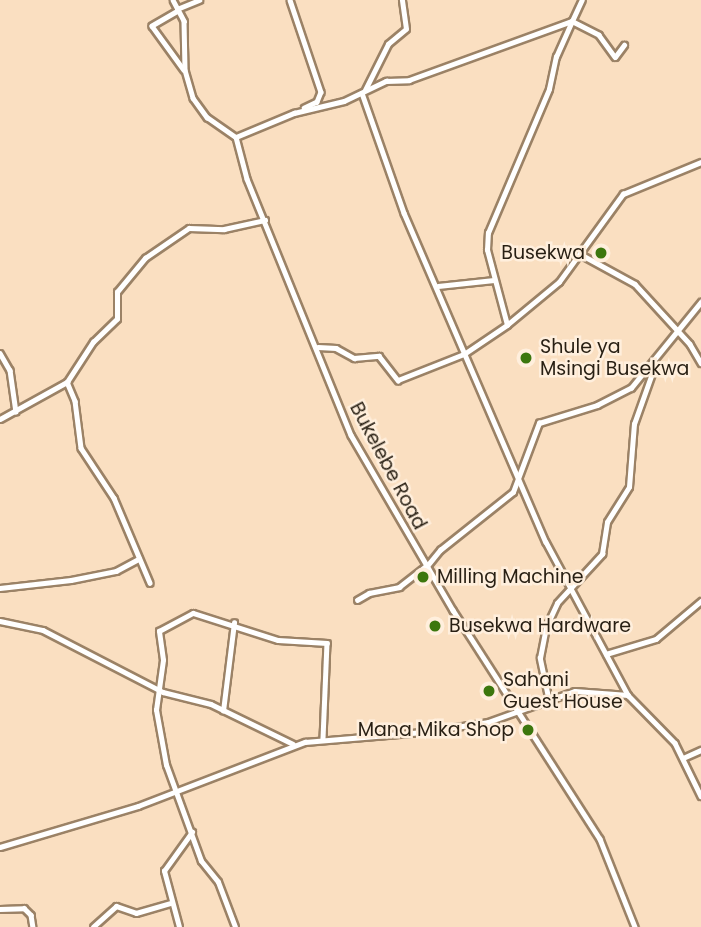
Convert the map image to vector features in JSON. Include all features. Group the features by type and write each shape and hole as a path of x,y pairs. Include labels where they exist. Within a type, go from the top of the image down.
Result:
{"street":[{"path":"173,0 184,21 185,70"},
{"path":"199,0 152,26 185,70 199,108 236,137 301,111 363,92 386,81 409,80 572,21 599,34 615,57 625,45"},
{"path":"290,0 321,92 317,102 301,111"},
{"path":"402,0 406,29 388,44 363,92 404,213 438,286 519,481 571,589 628,695 683,758 701,796"},
{"path":"508,325 487,250 488,233 550,89 556,57 582,0"},
{"name":"Bukelebe Road","path":"236,137 265,220 351,435 427,566 521,710 606,849 635,927"},
{"path":"318,348 336,348 354,358 379,356 398,380 464,354 508,325 552,289 582,255 623,194 701,162"},
{"path":"0,419 67,383 93,341 117,318 117,292 145,258 189,228 224,229 265,220"},
{"path":"582,255 635,284 676,329 701,363"},
{"path":"438,286 494,280"},
{"path":"548,697 540,645 551,612 602,554 607,522 627,490 633,427 655,363 676,329 701,302"},
{"path":"0,353 10,370 16,412"},
{"path":"357,600 365,594 399,587 427,566 440,550 510,495 519,481 540,423 626,391 655,363"},
{"path":"67,383 75,401 81,449 114,498 139,559 146,565 150,583"},
{"path":"0,587 71,580 116,571 139,559"},
{"path":"606,654 656,639 701,601"},
{"path":"234,927 218,882 201,860 174,791 157,718 156,688 163,660 160,630 193,613 234,623 278,640 327,643 323,739"},
{"path":"0,621 48,632 156,688 223,711 295,745"},
{"path":"223,711 234,623"},
{"path":"0,847 174,791 295,745 323,739 436,731 497,720 548,697 585,690 628,695"},
{"path":"683,758 701,750"},
{"path":"179,927 170,903 164,871 192,832"},
{"path":"93,927 116,906 136,913 170,903"},
{"path":"0,909 24,908 33,927"}],"place":[{"name":"Busekwa","path":"601,253"},
{"name":"Shule ya Msingi Busekwa","path":"526,358"},
{"name":"Milling Machine","path":"423,577"},
{"name":"Busekwa Hardware","path":"435,626"},
{"name":"Sahani Guest House","path":"489,691"},
{"name":"Mana Mika Shop","path":"528,730"}]}
